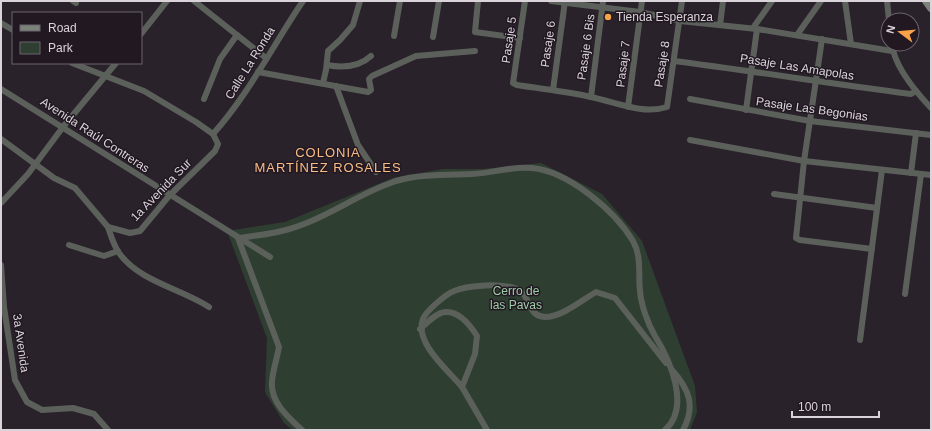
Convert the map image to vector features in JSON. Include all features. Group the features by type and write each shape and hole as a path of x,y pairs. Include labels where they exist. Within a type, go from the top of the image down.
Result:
{"street":[{"path":"142,33 167,1"},
{"path":"194,1 266,58"},
{"name":"Calle La Ronda","path":"213,134 229,116 303,1"},
{"path":"323,83 328,51 353,25 360,1"},
{"path":"394,36 400,1"},
{"path":"433,37 439,1"},
{"path":"478,1 475,32 520,38"},
{"name":"Pasaje 5","path":"526,1 513,83 517,85 553,90"},
{"path":"550,1 603,4 680,21 755,29 880,49"},
{"name":"Pasaje 7","path":"628,107 642,1"},
{"name":"Pasaje 8","path":"628,107 660,109 667,107 682,1"},
{"path":"720,25 723,1"},
{"path":"746,110 755,29 772,1"},
{"path":"797,35 821,1"},
{"path":"845,1 851,44"},
{"path":"887,1 888,12"},
{"path":"926,1 931,8"},
{"name":"Pasaje 6","path":"553,90 565,2"},
{"name":"Pasaje 6 Bis","path":"591,97 603,4"},
{"path":"1,23 12,29"},
{"path":"204,99 220,59 237,35"},
{"path":"822,39 804,161 796,238 800,240 872,249"},
{"path":"258,72 368,92 371,90 369,79 372,76 416,56 475,51"},
{"path":"893,52 916,91 931,108"},
{"path":"327,65 339,67 351,66 365,62 372,56"},
{"name":"Pasaje Las Amapolas","path":"674,61 751,71 816,82 911,94 916,91"},
{"path":"74,64 144,91 213,134"},
{"path":"1,203 36,164 63,127 115,64"},
{"path":"336,86 358,145 376,172"},
{"name":"Avenida Raúl Contreras","path":"1,89 63,127 169,196 270,257"},
{"path":"553,90 591,97 628,107"},
{"name":"Pasaje Las Begonias","path":"690,99 810,122 916,134 931,134"},
{"name":"1a Avenida Sur","path":"108,227 130,233 140,231 169,196 215,151 218,144 213,134"},
{"path":"911,173 916,134"},
{"path":"1,139 54,178 75,188 108,227 118,251 125,260 146,276 176,289 209,307"},
{"path":"690,140 804,161 931,175"},
{"path":"302,430 288,417 275,400 272,379 277,361 278,347 238,238 280,232 303,225 327,215 369,191 398,181 426,175 485,173 515,168 532,168 552,172 573,183 592,195 620,224 633,241 639,257 640,292 650,327 663,348 672,370 678,398 674,418 665,430"},
{"path":"860,340 882,170"},
{"path":"905,294 922,174"},
{"path":"774,194 801,199 878,208"},
{"path":"69,245 104,256 118,251"},
{"name":"3a Avenida","path":"1,265 4,307 15,380 27,402 42,410 72,408 94,414 108,430"},
{"path":"487,430 462,387 430,351 420,329 424,318 430,310 453,291 482,286 499,286 518,289 523,294 530,310 544,317 554,316 596,292 615,298 683,383 690,404 689,414 683,430"},
{"path":"420,329 441,313 447,313 459,316 469,324 478,336 475,354 462,387"}],"green space":[{"name":"Cerro de las Pavas","path":"541,163 602,194 642,241 695,386 697,412 690,430 293,430 284,423 265,392 267,338 227,231 285,222 393,178 443,169 483,169"}],"place":[{"name":"Tienda Esperanza","path":"608,17"}],"district":[{"name":"COLONIA MARTÍNEZ ROSALES","path":"328,160"}]}
